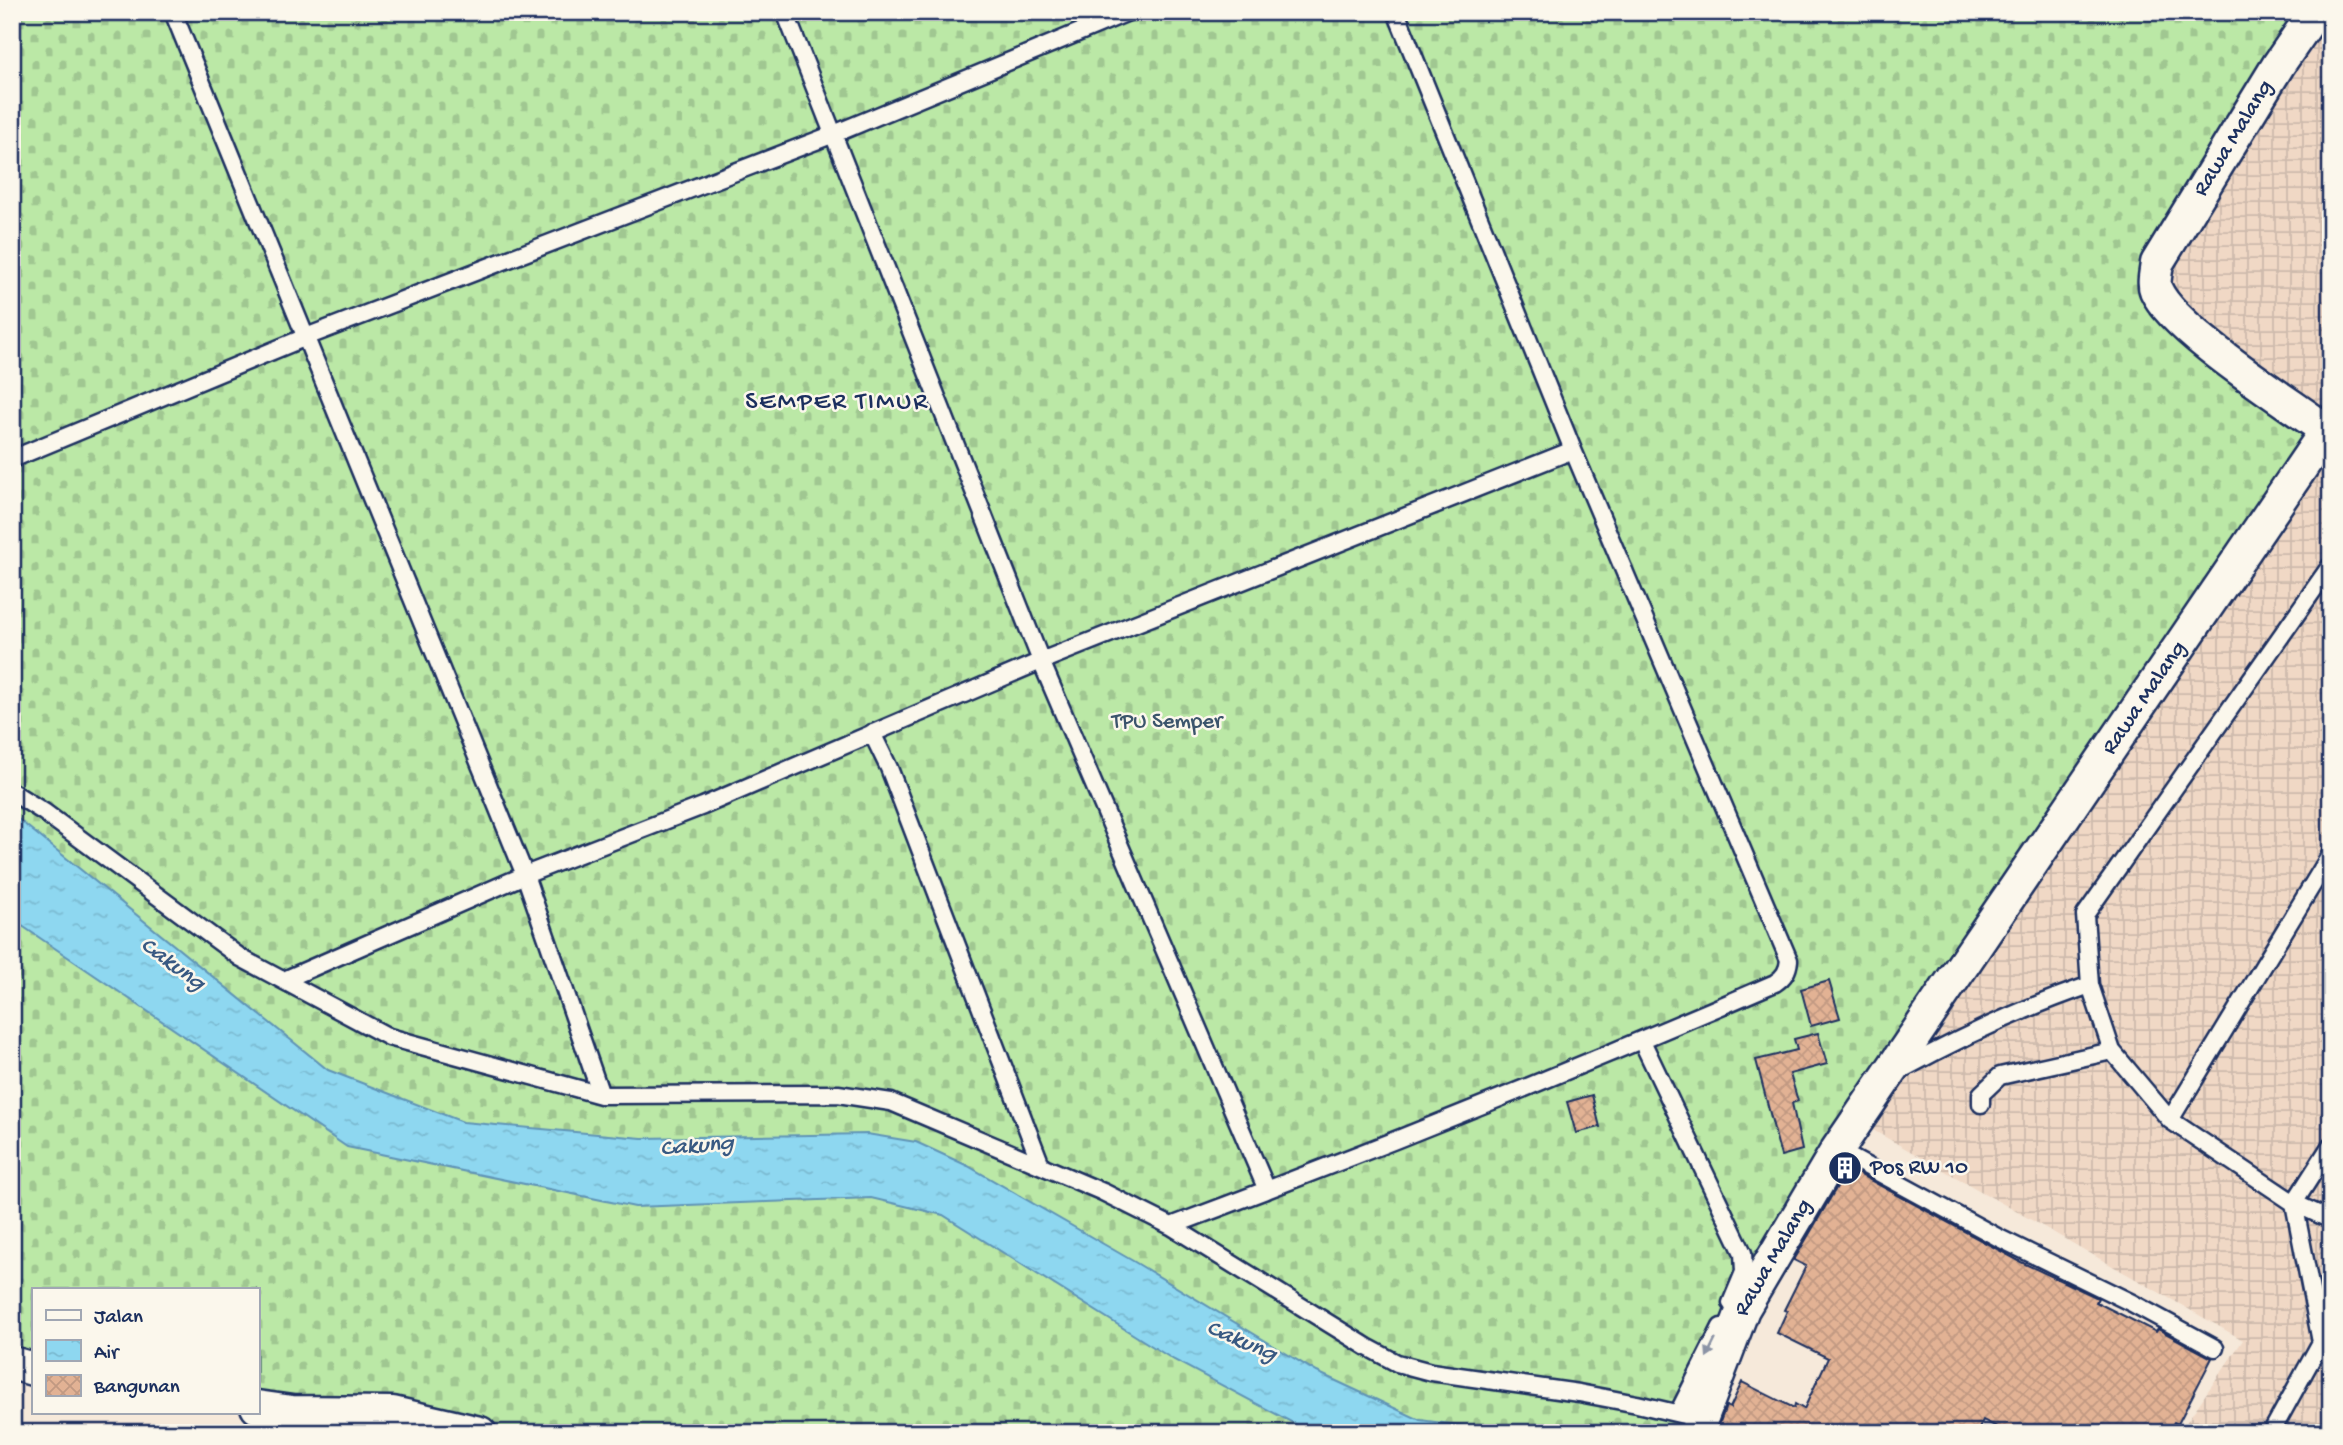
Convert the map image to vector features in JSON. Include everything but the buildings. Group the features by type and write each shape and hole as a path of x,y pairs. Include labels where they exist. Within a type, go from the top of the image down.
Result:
{"street":[{"name":"Rawa Malang","path":"1692,1422 1743,1309 1837,1150 2320,440 2322,434 2317,424 2193,333 2163,302 2155,287 2157,263 2279,64 2315,12"},
{"path":"12,1363 32,1369"},
{"path":"259,1407 292,1412 393,1413 480,1433"}],"lane":[{"path":"173,12 525,876 601,1095"},
{"path":"785,12 1041,661 1267,1190"},
{"path":"12,458 306,337 834,134 1128,12"},
{"path":"1171,1226 1642,1041 1775,983 1784,977 1788,968 1789,960 1573,450 1396,12"},
{"path":"284,981 525,876 703,806 1041,661 1573,450"},
{"path":"2331,565 2085,915 2090,985 2112,1051 2170,1120 2294,1203 2331,1220"},
{"path":"872,733 899,793 1041,1165"},
{"path":"12,792 44,812 241,958 389,1037 601,1095 838,1094 891,1102 1041,1165 1171,1226 1397,1363 1431,1373 1579,1393 1692,1422 1725,1317 1744,1272 1745,1262 1642,1041"},
{"path":"2170,1120 2331,854"},
{"path":"1887,1077 1986,1025 2037,1003 2090,985"},
{"path":"1981,1104 1981,1094 2000,1076 2112,1051"},
{"path":"2270,1433 2326,1344 2294,1203 2331,1145"},
{"path":"1837,1150 1999,1238 2132,1303 2215,1348"}],"shaded area":[{"path":"2320,12 2331,12 2331,1433 2179,1433 2243,1340 1857,1121 2155,287"}],"green space":[{"name":"TPU Semper","path":"12,12 2320,12 2155,287 2317,424 1857,1121 1697,1433 480,1433 259,1407 259,1288 32,1288 32,1369 12,1363"}],"water":[{"name":"Cakung","path":"12,814 328,1070 463,1122 642,1138 867,1134 916,1142 968,1166 1317,1372 1420,1420 1518,1433 1312,1433 1174,1360 943,1215 871,1198 635,1207 347,1147 12,919"}],"place":[{"name":"Pos RW 10","path":"1845,1168"}],"district":[{"name":"SEMPER TIMUR","path":"837,403"}]}
